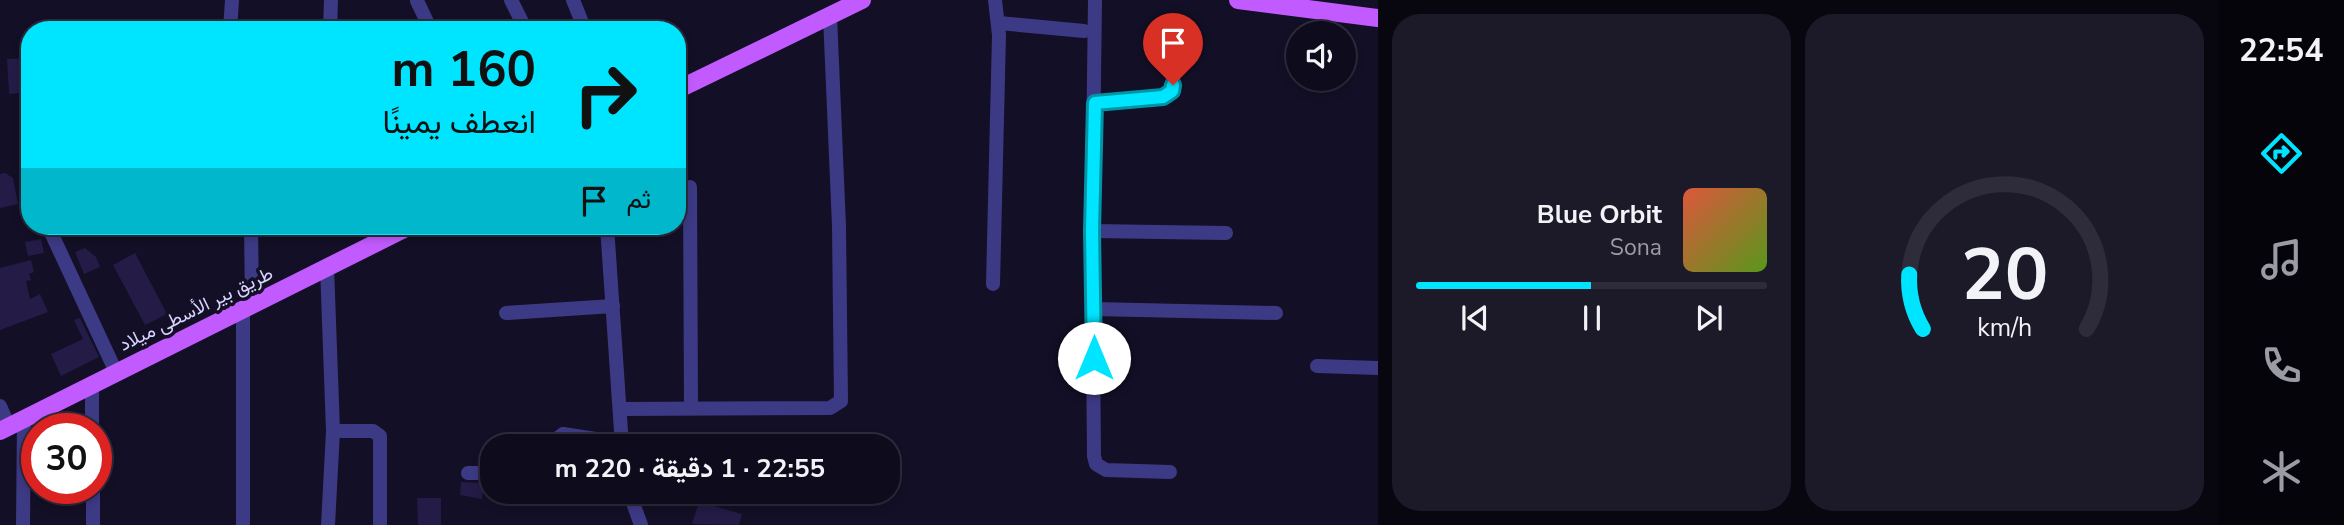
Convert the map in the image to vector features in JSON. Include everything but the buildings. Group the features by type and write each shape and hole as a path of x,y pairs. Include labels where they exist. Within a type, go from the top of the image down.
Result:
{"main road":[{"path":"686,86 862,0"},
{"path":"1238,0 1378,18"},
{"name":"طريق بير الأسطى ميلاد","path":"11,425 392,235"}],"street":[{"path":"231,21 232,0"},
{"path":"330,21 331,0"},
{"path":"511,0 522,21"},
{"path":"573,0 581,21"},
{"path":"993,284 999,23 995,0"},
{"path":"1095,0 1092,231 1096,464 1106,470 1170,472"},
{"path":"417,1 427,21"},
{"path":"620,409 691,406 830,408 841,401 839,226 830,16"},
{"path":"999,23 1084,31"},
{"path":"1095,103 1168,96 1173,85 1174,54"},
{"path":"690,187 691,406"},
{"path":"1092,231 1226,233"},
{"path":"52,235 117,372"},
{"path":"243,525 251,235"},
{"path":"608,235 621,434"},
{"path":"327,267 333,431 328,525"},
{"path":"506,313 613,306"},
{"path":"1094,309 1276,313"},
{"path":"1317,366 1378,368"},
{"path":"92,385 92,413"},
{"path":"0,406 11,425 23,525"},
{"path":"333,431 373,431 380,436 380,525"},
{"path":"468,473 480,472"},
{"path":"93,504 93,525"},
{"path":"633,504 641,525"}],"route":[{"path":"1094,358 1092,231 1095,103 1168,96 1173,85"}]}
